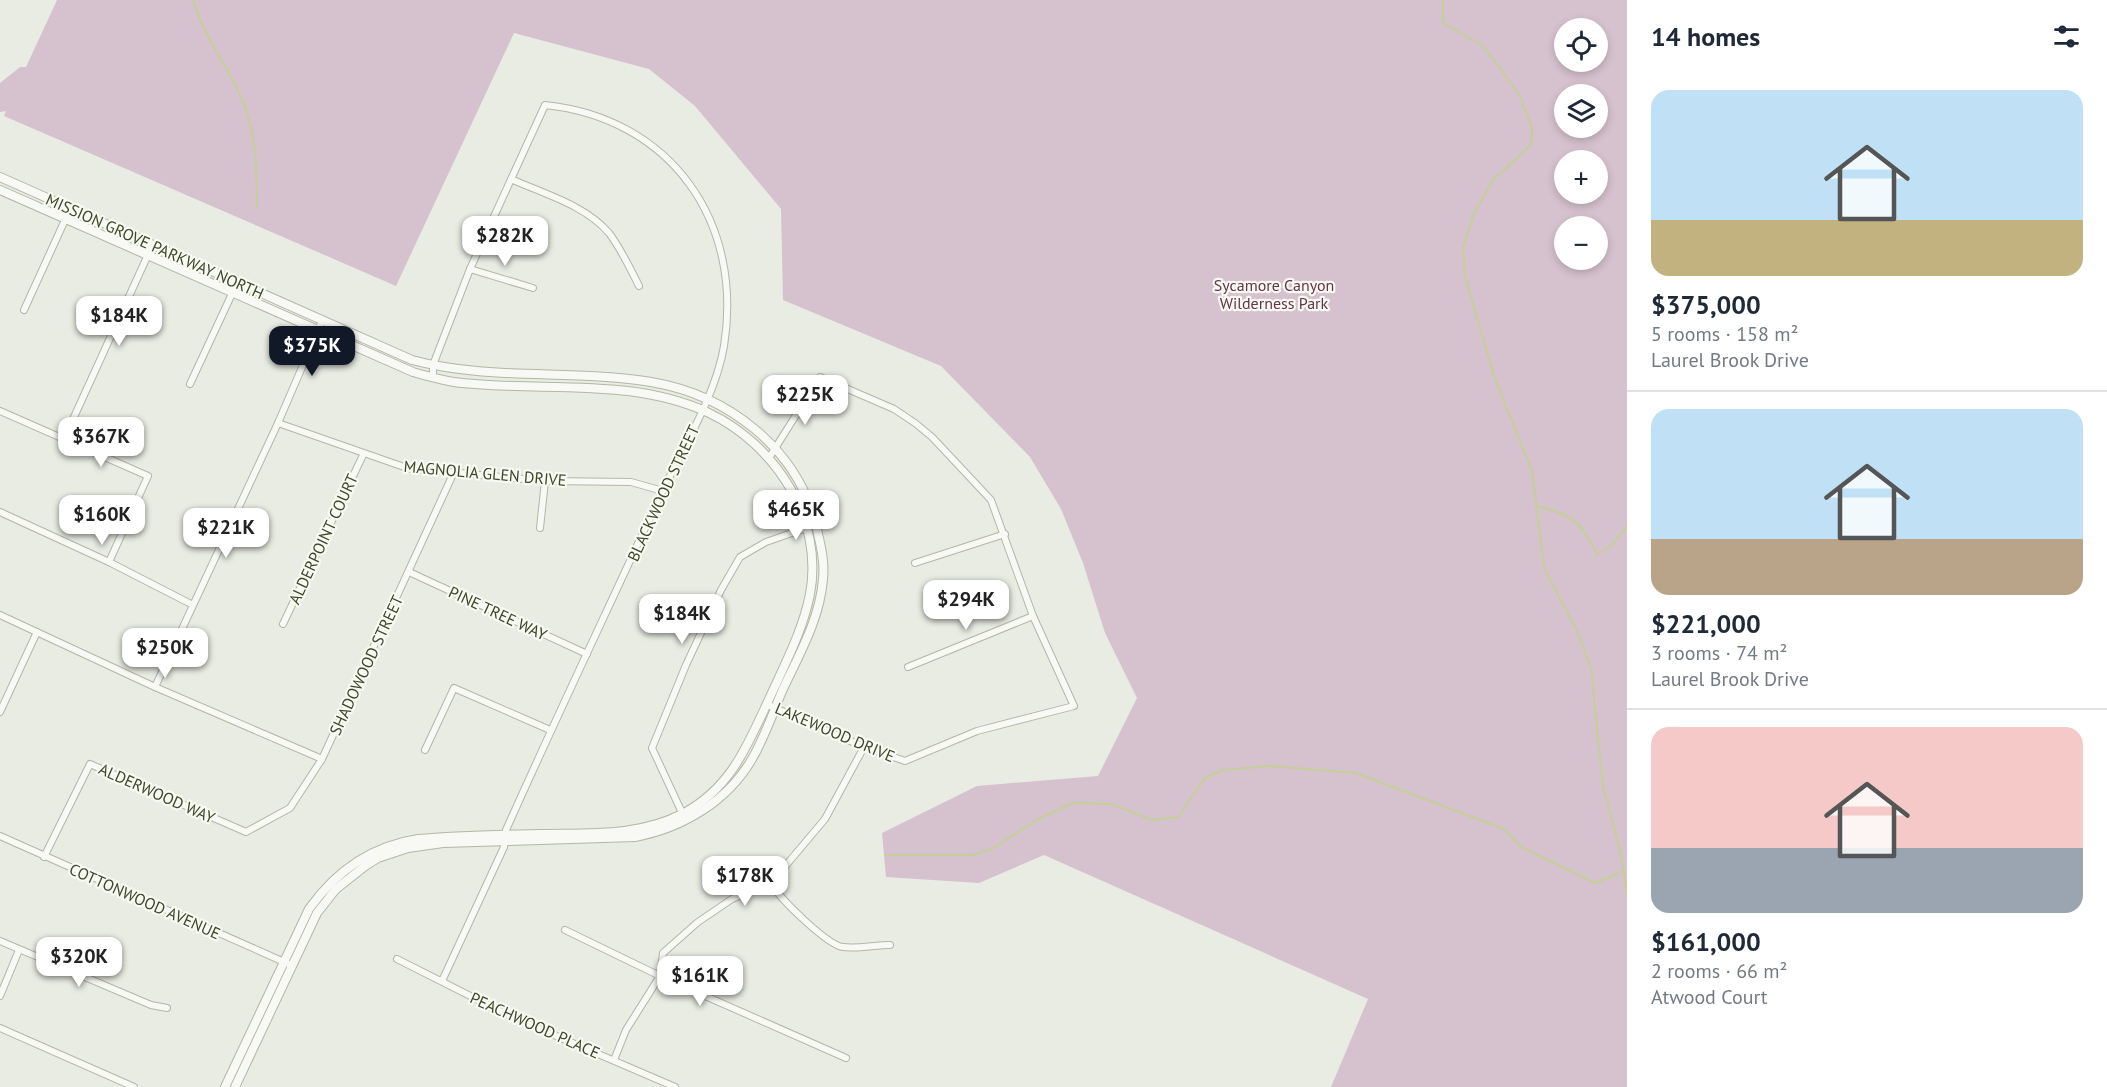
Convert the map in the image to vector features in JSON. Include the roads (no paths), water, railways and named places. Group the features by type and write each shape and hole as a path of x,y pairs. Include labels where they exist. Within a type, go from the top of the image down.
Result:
{"street":[{"name":"BLACKWOOD STREET","path":"442,981 550,730 702,411 724,347 728,290 716,232 700,198 675,167 644,139 624,127 576,109 545,105 512,179"},
{"name":"MISSION GROVE PARKWAY NORTH","path":"0,177 398,354 433,365 478,372 632,379 667,385 706,400 755,429 787,461 804,488 816,526 823,562 817,612 752,759 735,783 710,806 685,817"},
{"path":"433,376 433,365 470,269 512,179 592,218 618,246 639,286"},
{"name":"MISSION GROVE PARKWAY NORTH","path":"0,190 397,367 455,382 648,394 702,411 730,425 769,458 794,495 807,528 812,564 810,593 799,633 742,757 732,772 706,799 666,829 635,837 418,839 402,841 368,854 341,874 318,897 301,923 225,1087"},
{"path":"24,310 70,209"},
{"path":"64,439 152,246"},
{"path":"470,269 532,288"},
{"path":"190,384 237,283"},
{"path":"155,687 278,423 322,321"},
{"path":"769,458 820,377 894,409 932,437 991,500 1033,616 908,667"},
{"path":"0,411 148,476 109,562"},
{"name":"MAGNOLIA GLEN DRIVE","path":"278,423 407,468 545,481 631,482 663,491"},
{"name":"ALDERPOINT COURT","path":"283,624 363,454"},
{"name":"SHADOWOOD STREET","path":"246,832 290,808 322,759 454,472"},
{"path":"540,528 545,481"},
{"path":"0,512 109,562 192,604"},
{"path":"685,817 652,748 686,665 721,590 740,557 766,542 816,526"},
{"path":"915,563 1005,534"},
{"name":"PINE TREE WAY","path":"409,572 587,654"},
{"path":"0,615 155,687 322,759"},
{"name":"LAKEWOOD DRIVE","path":"766,704 864,747 905,762 977,731 1074,706 1033,616"},
{"path":"0,712 37,632"},
{"path":"425,750 454,688 550,730"},
{"path":"614,1060 626,1030 660,976 663,952 698,922 732,899 771,883 825,819 864,747"},
{"name":"ALDERWOOD WAY","path":"44,857 90,764 246,832"},
{"name":"COTTONWOOD AVENUE","path":"0,836 291,965"},
{"name":"MISSION GROVE PARKWAY NORTH","path":"235,1087 310,924 325,902 349,877 378,858 426,844 505,838"},
{"path":"771,883 778,896 808,923 841,947 890,945"},
{"path":"566,930 660,976 846,1058"},
{"path":"0,941 151,1005 167,1008"},
{"path":"0,996 19,950"},
{"name":"PEACHWOOD PLACE","path":"397,959 512,1017 675,1087"},
{"path":"0,1028 134,1087"}],"waterway":[{"path":"193,0 202,24 245,106 254,149 257,207"},
{"path":"1443,0 1443,23 1483,46 1520,96 1532,128 1531,145 1494,179 1474,213 1463,247 1465,276 1494,376 1532,471 1544,568 1578,633 1591,669 1603,787 1621,854 1627,895"},
{"path":"1537,506 1574,521 1586,534 1597,555 1613,544 1627,526"},
{"path":"885,855 972,855 992,849 1038,819 1073,803 1111,804 1152,820 1178,817 1205,778 1223,770 1270,766 1356,773 1504,829 1521,847 1595,883 1622,872"}],"park label":[{"name":"Sycamore Canyon Wilderness Park","path":"1274,294"}]}
